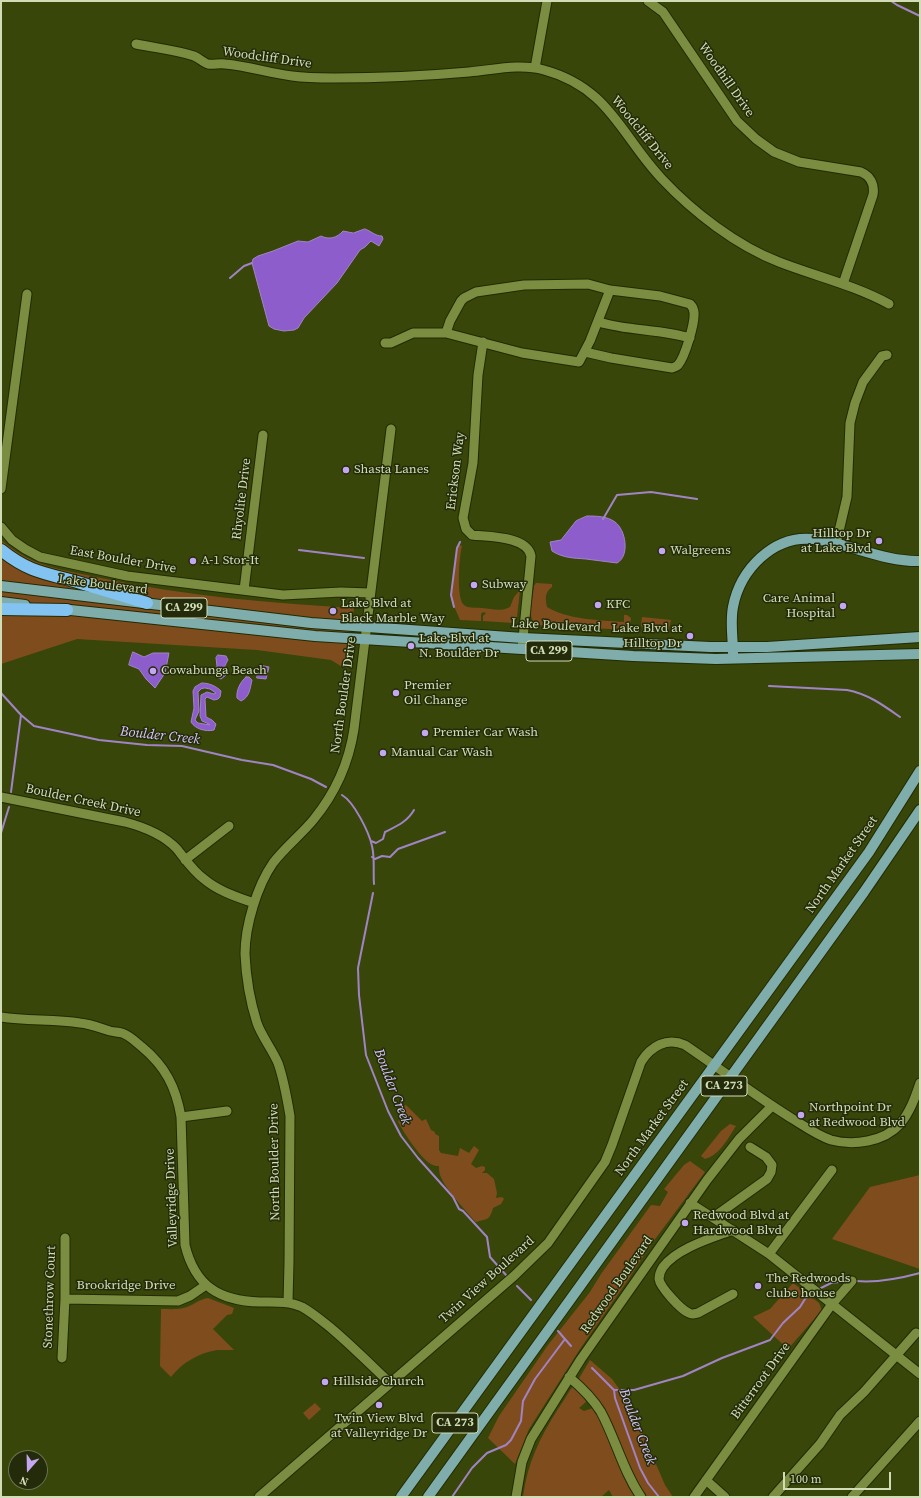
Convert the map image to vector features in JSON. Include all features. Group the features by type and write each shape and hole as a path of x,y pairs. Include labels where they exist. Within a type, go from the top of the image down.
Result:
{"highway":[{"path":"1,550 20,564 44,574 147,603"},
{"path":"1,609 67,610"}],"main road":[{"path":"733,659 732,615 736,592 746,574 764,555 778,546 793,541 813,539 898,559 920,561"},
{"name":"Lake Boulevard","path":"1,586 268,618 367,628 523,638 733,647 773,647 920,637"},
{"name":"Lake Boulevard","path":"1,602 262,631 365,640 633,656 733,659 920,654"},
{"name":"North Market Street","path":"401,1497 869,852 920,771"},
{"name":"CA 273","path":"428,1497 864,892 920,810"}],"street":[{"path":"535,68 547,1"},
{"name":"Woodhill Drive","path":"648,1 663,12 737,121 756,139 784,156 807,163 861,172 866,174 871,180 874,190 873,194 843,284"},
{"name":"Woodcliff Drive","path":"136,44 195,56 208,64 226,64 290,76 325,78 448,73 513,68 535,68 544,70 567,79 597,98 617,120 660,178 702,217 734,238 776,261 843,284 889,304"},
{"path":"446,333 461,301 464,298 476,292 524,286 577,284 600,286 610,290 652,295 690,304 694,310 695,315 690,338 681,361 678,365 672,368 585,352"},
{"path":"385,343 391,343 413,333 446,333 522,353 579,362 599,322 610,290"},
{"path":"1,489 27,294"},
{"path":"599,322 616,327 669,333 690,338"},
{"name":"Erickson Way","path":"483,342 478,375 473,463 466,502 464,524 467,531 472,535 519,542 529,549 531,556 522,649"},
{"path":"836,544 847,497 850,423 855,403 863,382 882,356 887,355"},
{"name":"North Boulder Drive","path":"288,1303 290,1255 290,1116 287,1097 277,1062 258,1024 247,977 246,937 254,903 274,862 314,819 326,803 339,782 349,757 353,738 391,429"},
{"name":"Rhyolite Drive","path":"244,590 263,435"},
{"name":"East Boulder Drive","path":"1,527 8,536 18,544 32,553 45,558 142,578 292,595 341,592 370,593"},
{"name":"Boulder Creek Drive","path":"1,797 126,822 146,828 169,843 198,874 209,883 254,903"},
{"path":"185,860 229,826"},
{"name":"Valleyridge Drive","path":"1,1017 80,1023 123,1033 138,1043 160,1063 174,1089 179,1104 181,1117 185,1245 191,1265 206,1285 223,1296 236,1300 288,1303 302,1307 346,1341 390,1383"},
{"name":"Twin View Boulevard","path":"259,1497 514,1276 548,1242 605,1162 642,1062 649,1052 657,1045 663,1043 679,1043 685,1045 772,1106 811,1130 830,1139 848,1142 860,1142 874,1139 891,1131 899,1125 912,1106 920,1083"},
{"name":"Redwood Boulevard","path":"516,1497 519,1474 527,1448 537,1428 569,1378 690,1203 729,1150 772,1106"},
{"path":"181,1117 227,1111"},
{"path":"714,1217 767,1179 771,1172 772,1165 768,1160 750,1147"},
{"path":"769,1254 832,1170"},
{"path":"690,1203 714,1217 769,1254 920,1374"},
{"path":"733,1230 674,1256 662,1269 659,1278 663,1288 687,1313 698,1313 733,1294"},
{"name":"Stonethrow Court","path":"62,1358 65,1299 65,1238"},
{"name":"Bitterroot Drive","path":"694,1497 832,1304 852,1281"},
{"name":"Brookridge Drive","path":"65,1299 178,1301 190,1296 206,1285"},
{"path":"773,1497 820,1444 840,1415 864,1392 916,1333"},
{"path":"569,1378 583,1390 600,1411 629,1477 641,1497"},
{"path":"852,1497 920,1421"},
{"path":"706,1480 725,1497"}],"shaded area":[{"path":"365,229 382,236 383,239 379,246 371,241 360,250 337,283 304,318 298,328 284,331 274,329 269,326 252,263 253,259 298,241 308,242 321,236 333,238 343,231 353,233"},
{"path":"587,516 605,517 615,522 619,526 624,537 625,549 624,555 617,563 568,557 552,551 550,542 561,540 576,521"},
{"path":"1,540 30,559 50,567 132,584 164,590 227,598 354,608 344,668 331,660 257,650 77,639 1,664"},
{"path":"458,545 462,546 459,567 461,601 464,605 470,607 496,610 507,609 510,607 514,597 520,590 517,617 513,623 483,621 483,616 486,613 483,612 481,614 481,621 460,620 451,598"},
{"path":"536,583 552,584 552,587 546,596 547,607 565,615 584,619 624,622 624,615 627,615 631,618 629,630 535,625 531,616 531,606 534,586"},
{"path":"642,617 671,620 669,629 645,630 644,627 641,626"},
{"name":"Cowabunga Beach","path":"133,652 144,657 153,653 169,653 165,673 155,688 139,669 129,665"},
{"path":"218,655 226,656 228,660 225,667 226,675 221,679 216,677 214,674 217,666 216,658"},
{"path":"259,665 269,667 266,679 257,678"},
{"path":"246,677 249,677 252,680 248,695 241,701 237,698 237,692 240,684"},
{"path":"205,683 212,685 221,691 218,699 214,700 207,697 205,699 206,717 216,724 214,730 208,731 201,729 191,722 194,708 193,691 195,687","holes":["201,689 210,689 216,693 214,694 207,692 201,695 200,716 202,721 210,725 198,723 195,720 199,711 198,692"]},
{"path":"406,1105 422,1121 426,1119 431,1130 439,1136 439,1150 441,1153 458,1156 460,1148 469,1153 474,1146 479,1150 471,1164 476,1168 482,1166 485,1167 485,1170 482,1173 487,1173 494,1179 497,1193 496,1198 502,1197 504,1199 501,1204 493,1208 491,1215 488,1218 476,1222 456,1200 443,1181 439,1172 439,1166 434,1166 429,1163 413,1146 398,1121 405,1113 403,1108"},
{"path":"730,1124 736,1126 727,1141 719,1150 715,1154 705,1159 701,1156 721,1131"},
{"path":"690,1161 705,1172 650,1246 580,1349 529,1429 515,1464 488,1438 499,1416 548,1345 590,1292 601,1274 651,1205 660,1206 668,1192 664,1189 684,1165"},
{"path":"920,1175 920,1269 832,1239 870,1187"},
{"path":"793,1283 819,1303 822,1310 788,1349 753,1317 770,1309"},
{"path":"208,1298 234,1308 232,1314 227,1315 213,1329 234,1350 210,1351 197,1356 180,1367 171,1377 160,1366 161,1309 184,1308 202,1299"},
{"path":"590,1360 612,1379 630,1404 665,1485 673,1497 645,1497 641,1493 623,1452 578,1380"},
{"path":"573,1386 584,1396 587,1401 579,1408 584,1411 593,1408 595,1410 638,1497 613,1497 609,1490 601,1497 523,1497 528,1473 535,1451 551,1419"},
{"path":"315,1403 321,1409 309,1420 303,1413"}],"waterway":[{"path":"891,1 920,16"},
{"path":"230,278 244,266 252,263"},
{"path":"603,519 617,495 651,492 697,499"},
{"path":"454,607 451,595 457,548 460,542"},
{"path":"299,550 364,558"},
{"path":"769,686 847,690 869,697 900,717"},
{"name":"Boulder Creek","path":"1,693 21,715 34,726 99,740 147,745 182,746 242,760 273,765 311,779 326,787"},
{"path":"11,792 21,715"},
{"name":"Boulder Creek","path":"342,795 356,811 370,840 373,855 374,884"},
{"path":"1,833 9,807"},
{"path":"371,841 376,843 383,839 385,832 405,821 414,810"},
{"path":"372,857 375,859 382,856 390,857 398,849 445,832"},
{"name":"Boulder Creek","path":"373,893 358,968 359,995 366,1055 388,1111 401,1136 418,1158 453,1197 459,1209 463,1211 487,1237 490,1257 506,1275"},
{"path":"856,1281 888,1280 920,1273"},
{"path":"819,1289 831,1283 847,1281"},
{"name":"Boulder Creek","path":"517,1286 531,1300"},
{"path":"614,1390 634,1390 683,1376 722,1358 770,1340 783,1323 800,1307 805,1299 814,1293"},
{"name":"Boulder Creek","path":"558,1331 571,1346"},
{"path":"452,1497 472,1468 487,1453 506,1445 511,1440 521,1421 523,1401 535,1379 565,1339"},
{"name":"Boulder Creek","path":"592,1368 614,1390 615,1398 640,1468 648,1483 659,1497"}],"place":[{"name":"Shasta Lanes","path":"346,470"},
{"name":"Hilltop Dr at Lake Blvd","path":"879,541"},
{"name":"Walgreens","path":"662,551"},
{"name":"A-1 Stor-It","path":"193,561"},
{"name":"Subway","path":"474,585"},
{"name":"KFC","path":"598,605"},
{"name":"Care Animal Hospital","path":"843,606"},
{"name":"Lake Blvd at Black Marble Way","path":"333,611"},
{"name":"Lake Blvd at Hilltop Dr","path":"690,636"},
{"name":"Lake Blvd at N. Boulder Dr","path":"411,646"},
{"name":"Cowabunga Beach","path":"153,671"},
{"name":"Premier Oil Change","path":"396,693"},
{"name":"Premier Car Wash","path":"425,733"},
{"name":"Manual Car Wash","path":"383,753"},
{"name":"Northpoint Dr at Redwood Blvd","path":"801,1115"},
{"name":"Redwood Blvd at Hardwood Blvd","path":"685,1223"},
{"name":"The Redwoods clube house","path":"758,1286"},
{"name":"Hillside Church","path":"325,1382"},
{"name":"Twin View Blvd at Valleyridge Dr","path":"379,1405"}]}
